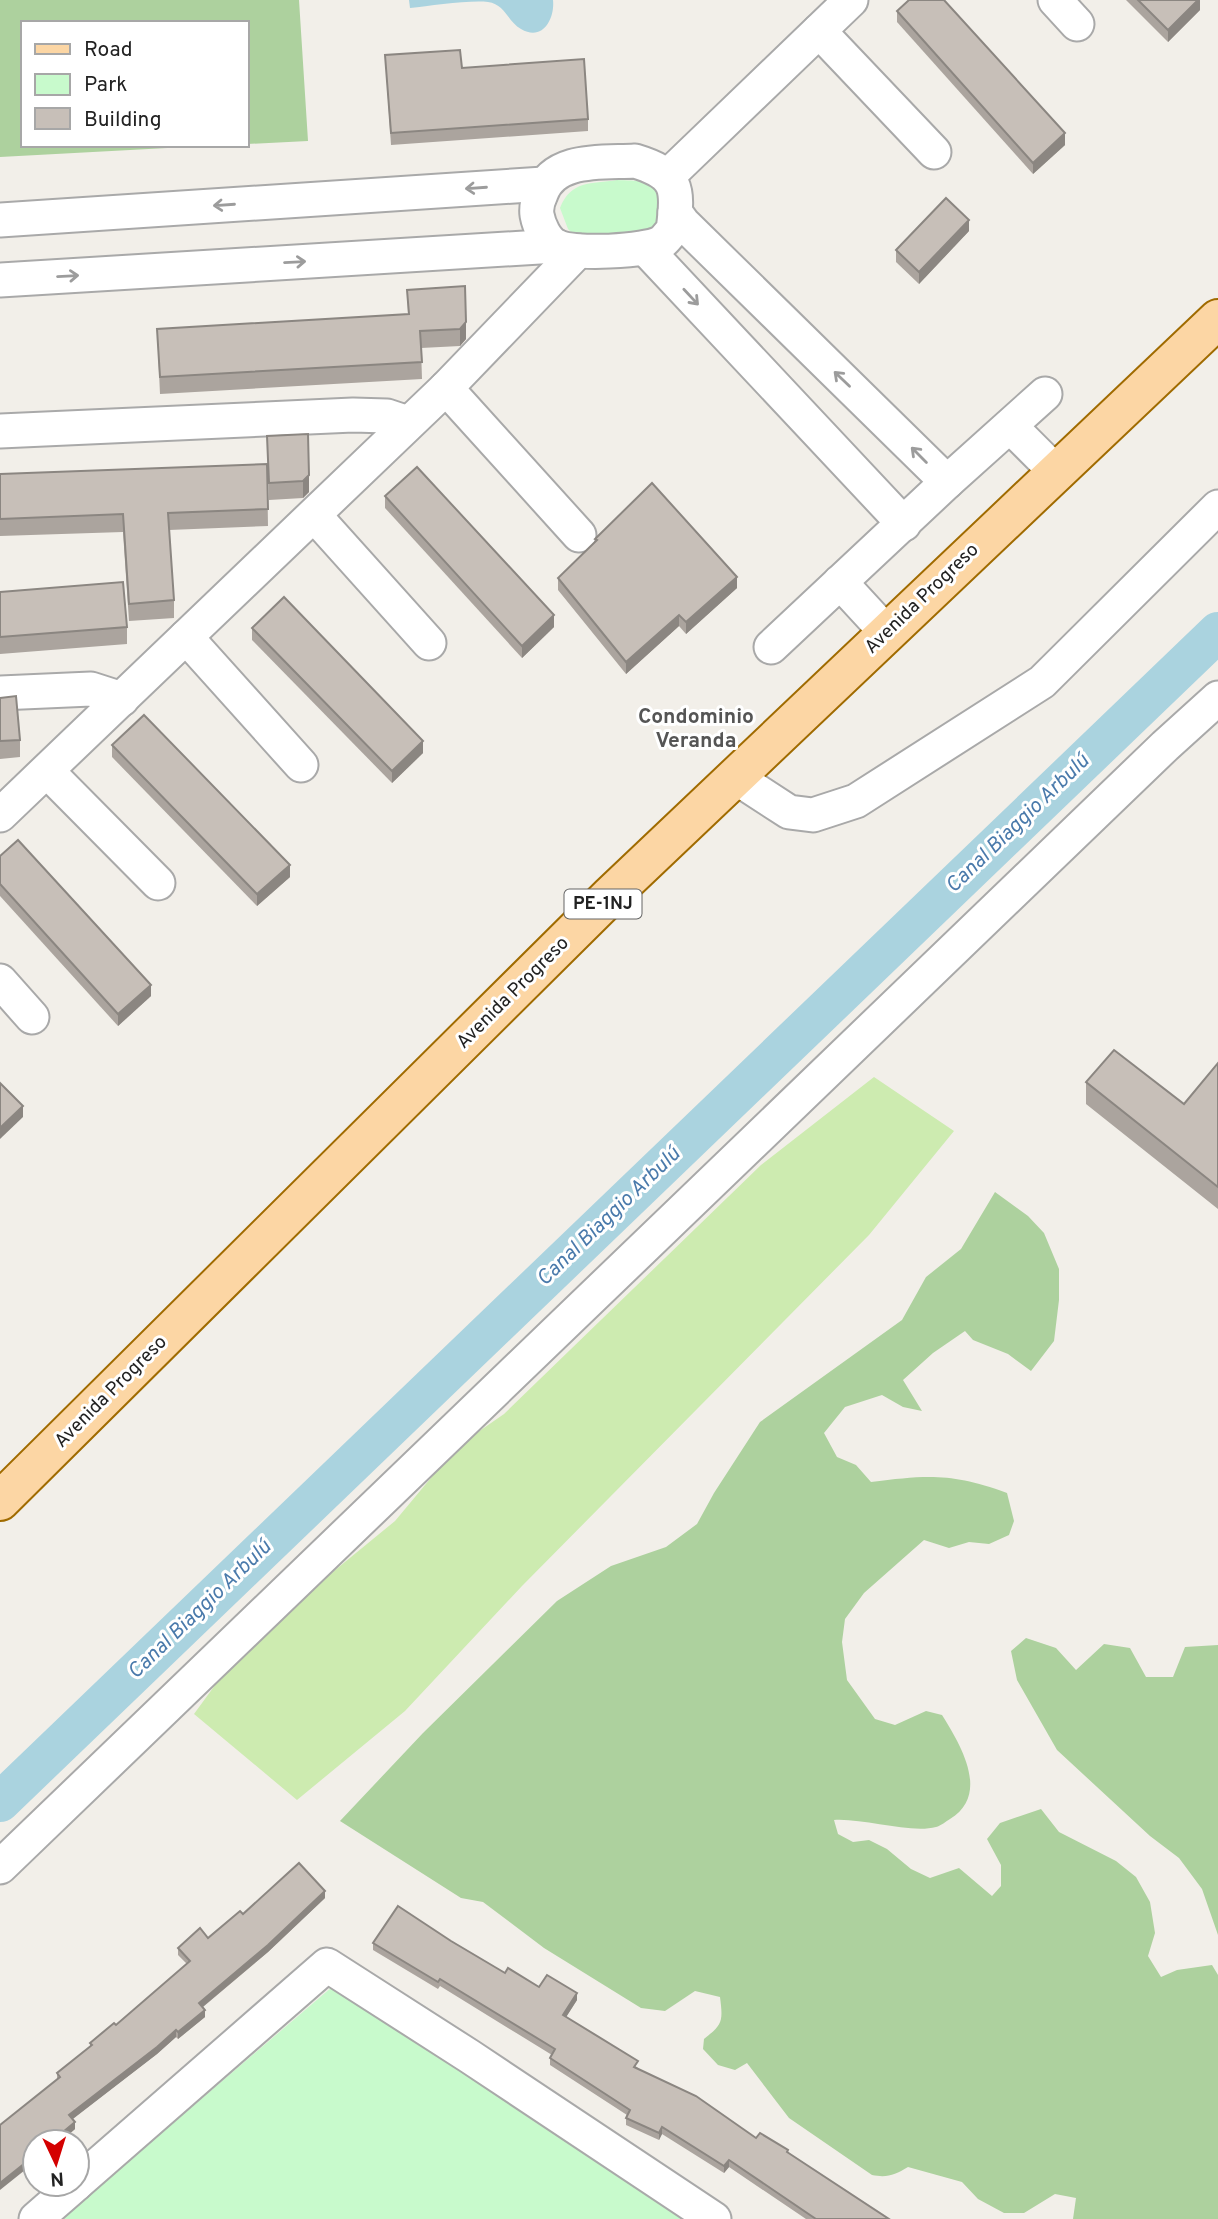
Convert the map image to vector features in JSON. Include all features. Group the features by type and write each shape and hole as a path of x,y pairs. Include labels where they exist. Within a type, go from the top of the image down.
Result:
{"main road":[{"name":"Avenida Progreso","path":"0,1501 601,906 1218,319"}],"street":[{"path":"668,176 851,0"},
{"path":"1055,0 1077,24"},
{"path":"819,31 934,152"},
{"path":"0,280 567,249 645,248 662,242 673,230 675,192 668,176 652,166 635,161 570,166 555,173 544,184 537,214 544,234 567,249"},
{"path":"0,220 544,184"},
{"path":"675,212 947,482"},
{"path":"645,248 904,524"},
{"path":"0,816 446,388 567,249"},
{"path":"446,388 579,535"},
{"path":"771,648 1045,394"},
{"path":"0,431 352,415 387,416 408,424"},
{"path":"1010,426 1056,471"},
{"path":"735,777 789,812 813,814 856,801 1042,682 1218,507"},
{"path":"314,515 429,643"},
{"path":"840,582 887,633"},
{"path":"186,637 301,765"},
{"path":"0,693 91,689 122,699"},
{"path":"0,1867 1218,698"},
{"path":"47,771 158,883"},
{"path":"0,981 33,1017"},
{"path":"91,2172 327,1965 714,2219"},
{"path":"36,2219 61,2198"}],"green space":[{"path":"0,0 299,0 308,141 248,144 248,21 21,21 21,147 186,147 0,157"},
{"path":"617,180 648,184 663,196 656,228 640,233 576,237 568,229 560,208 570,192 590,183"},
{"path":"874,1077 954,1131 869,1235 522,1586 405,1711 297,1800 194,1714 245,1644 395,1521 445,1461 478,1432 504,1414 761,1165"},
{"path":"995,1192 1028,1216 1044,1233 1059,1269 1059,1300 1054,1341 1031,1371 1008,1354 973,1340 965,1331 933,1353 903,1380 922,1411 903,1407 882,1395 845,1407 824,1433 837,1457 856,1465 871,1482 940,1477 988,1486 1007,1493 1014,1521 1009,1535 989,1544 969,1542 949,1548 924,1540 864,1593 845,1619 842,1642 847,1680 875,1719 895,1725 926,1711 942,1715 957,1740 968,1768 969,1796 962,1809 950,1819 940,1826 926,1829 834,1820 838,1834 853,1842 869,1840 887,1849 911,1869 930,1878 959,1868 992,1896 1001,1886 1001,1865 987,1839 1000,1823 1041,1809 1059,1832 1116,1861 1136,1877 1150,1902 1155,1933 1148,1956 1161,1977 1177,1970 1212,1965 1218,1975 1218,2219 1073,2219 1076,2198 1055,2194 1024,2213 1004,2213 978,2199 962,2182 908,2167 891,2175 872,2175 789,2118 747,2063 735,2070 718,2065 703,2049 704,2039 720,2021 720,1997 695,1991 665,2011 641,2008 544,1948 483,1902 461,1898 340,1821 423,1733 557,1601 611,1566 666,1547 697,1524 760,1422 902,1320 926,1277 961,1249"},
{"path":"1026,1638 1056,1648 1076,1670 1104,1644 1130,1648 1146,1677 1173,1677 1185,1647 1218,1645 1218,1935 1202,1889 1179,1858 1150,1836 1057,1750 1017,1680 1011,1651"},
{"path":"332,1987 686,2219 61,2219 86,2198 91,2198 91,2193"}],"water":[{"path":"409,0 553,0 553,7 546,26 536,32 529,32 517,26 494,3 470,2 410,8"}],"building":[{"path":"909,0 944,0 1065,133 1033,163 897,11"},
{"path":"1138,0 1198,0 1168,30"},
{"path":"460,50 462,68 584,59 588,119 391,133 385,55"},
{"path":"946,198 969,220 919,272 896,250"},
{"path":"465,286 466,322 460,329 420,331 422,362 160,377 157,329 409,314 407,290"},
{"path":"308,434 309,475 303,481 269,483 267,436"},
{"path":"267,464 268,509 168,513 174,600 129,604 123,514 0,519 0,474"},
{"path":"417,467 554,615 522,646 385,496"},
{"path":"652,483 737,577 686,622 679,615 626,662 558,578"},
{"path":"123,582 127,627 0,637 0,592"},
{"path":"284,597 423,741 392,771 252,628"},
{"path":"16,696 20,740 0,741 0,698"},
{"path":"144,715 290,865 257,894 112,745"},
{"path":"18,840 151,985 118,1014 0,884 0,856"},
{"path":"1114,1050 1184,1104 1218,1063 1218,1187 1086,1082"},
{"path":"0,1083 23,1106 0,1128"},
{"path":"299,1863 325,1891 268,1945 199,2003 205,2010 69,2115 75,2122 68,2128 21,2128 21,2166 0,2183 0,2125 60,2077 57,2073 92,2045 90,2043 114,2023 116,2025 190,1961 178,1948 200,1928 208,1938 240,1911 243,1914"},
{"path":"398,1906 505,1973 508,1968 539,1987 547,1975 577,1993 563,2015 638,2061 634,2067 696,2096 756,2138 760,2133 889,2219 816,2219 729,2160 724,2166 662,2127 659,2133 626,2118 630,2110 550,2058 555,2049 440,1979 438,1982 373,1943"}],"waterway":[{"name":"Canal Biaggio Arbulú","path":"0,1802 1218,632"}],"district":[{"name":"Condominio Veranda","path":"696,729"}]}
